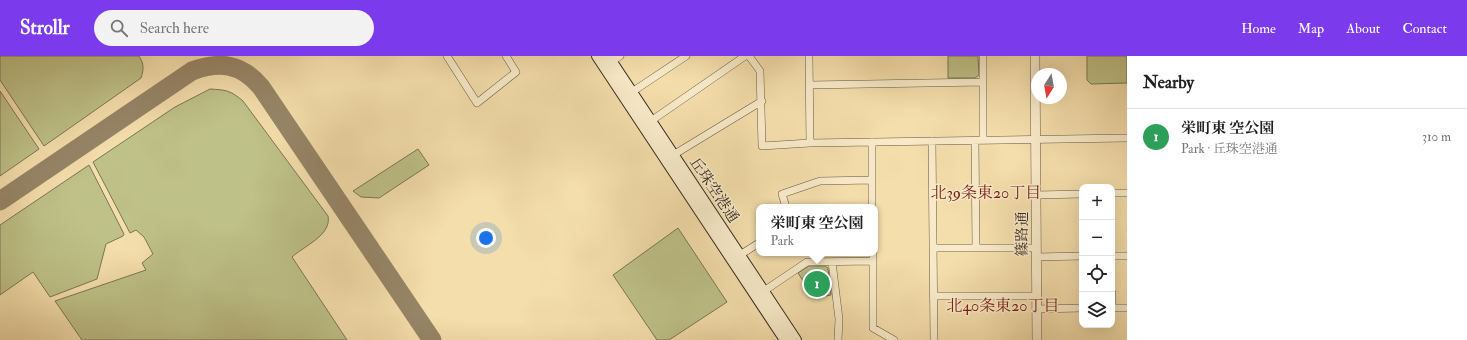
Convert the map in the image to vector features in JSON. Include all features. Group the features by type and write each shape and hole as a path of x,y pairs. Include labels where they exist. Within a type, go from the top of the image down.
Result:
{"main road":[{"name":"丘珠空港通","path":"597,56 611,60 632,92 647,124"},
{"name":"丘珠空港通","path":"611,60 647,124 740,256 796,340"},
{"name":"丘珠空港通","path":"670,158 785,340"}],"street":[{"path":"447,56 477,103 516,72 506,56"},
{"path":"632,92 686,56"},
{"path":"647,124 745,56"},
{"path":"749,56 760,71 762,146 810,143 1127,138"},
{"path":"810,56 810,143"},
{"path":"983,56 983,140"},
{"name":"篠路通","path":"1035,56 1037,340"},
{"path":"810,85 983,82"},
{"path":"670,158 762,101"},
{"path":"975,140 976,248"},
{"path":"872,142 872,204"},
{"path":"932,142 934,340"},
{"path":"785,204 782,194 820,181 872,180"},
{"path":"1115,193 1127,193"},
{"path":"1037,195 1079,194"},
{"path":"740,256 756,245"},
{"path":"933,248 976,248 1079,256"},
{"path":"873,256 873,328 894,340"},
{"path":"1115,256 1127,256"},
{"path":"764,291 807,262 873,261"},
{"path":"832,262 839,319 838,340"},
{"path":"934,296 1036,296"},
{"path":"1036,309 1079,308"},
{"path":"1115,308 1127,308"}],"green space":[{"path":"0,56 139,56 143,64 143,69 141,78 44,146 0,80"},
{"path":"948,56 978,56 979,75 975,78 948,78"},
{"path":"1087,56 1127,56 1127,83 1091,84 1087,80"},
{"path":"210,89 228,91 243,101 328,216 326,229 322,234 292,257 347,340 82,340 55,301 146,270 142,263 153,254 144,237 136,230 130,233 93,162 175,107"},
{"path":"0,91 39,149 0,176"},
{"path":"418,149 429,165 379,198 361,197 353,191"},
{"path":"89,165 124,234 123,236 106,244 97,279 50,297 33,272 0,295 0,225"},
{"path":"678,228 727,302 669,340 657,340 613,275"},
{"path":"809,266 825,266 828,268 831,295 814,298 798,273"}],"taxiway":[{"path":"0,201 192,71 211,66 229,66 246,73 261,87 432,340"}],"place":[{"name":"栄町東 空公園","path":"817,284"}],"district":[{"name":"北39条東20丁目","path":"986,193"},
{"name":"北40条東20丁目","path":"1003,306"}]}
